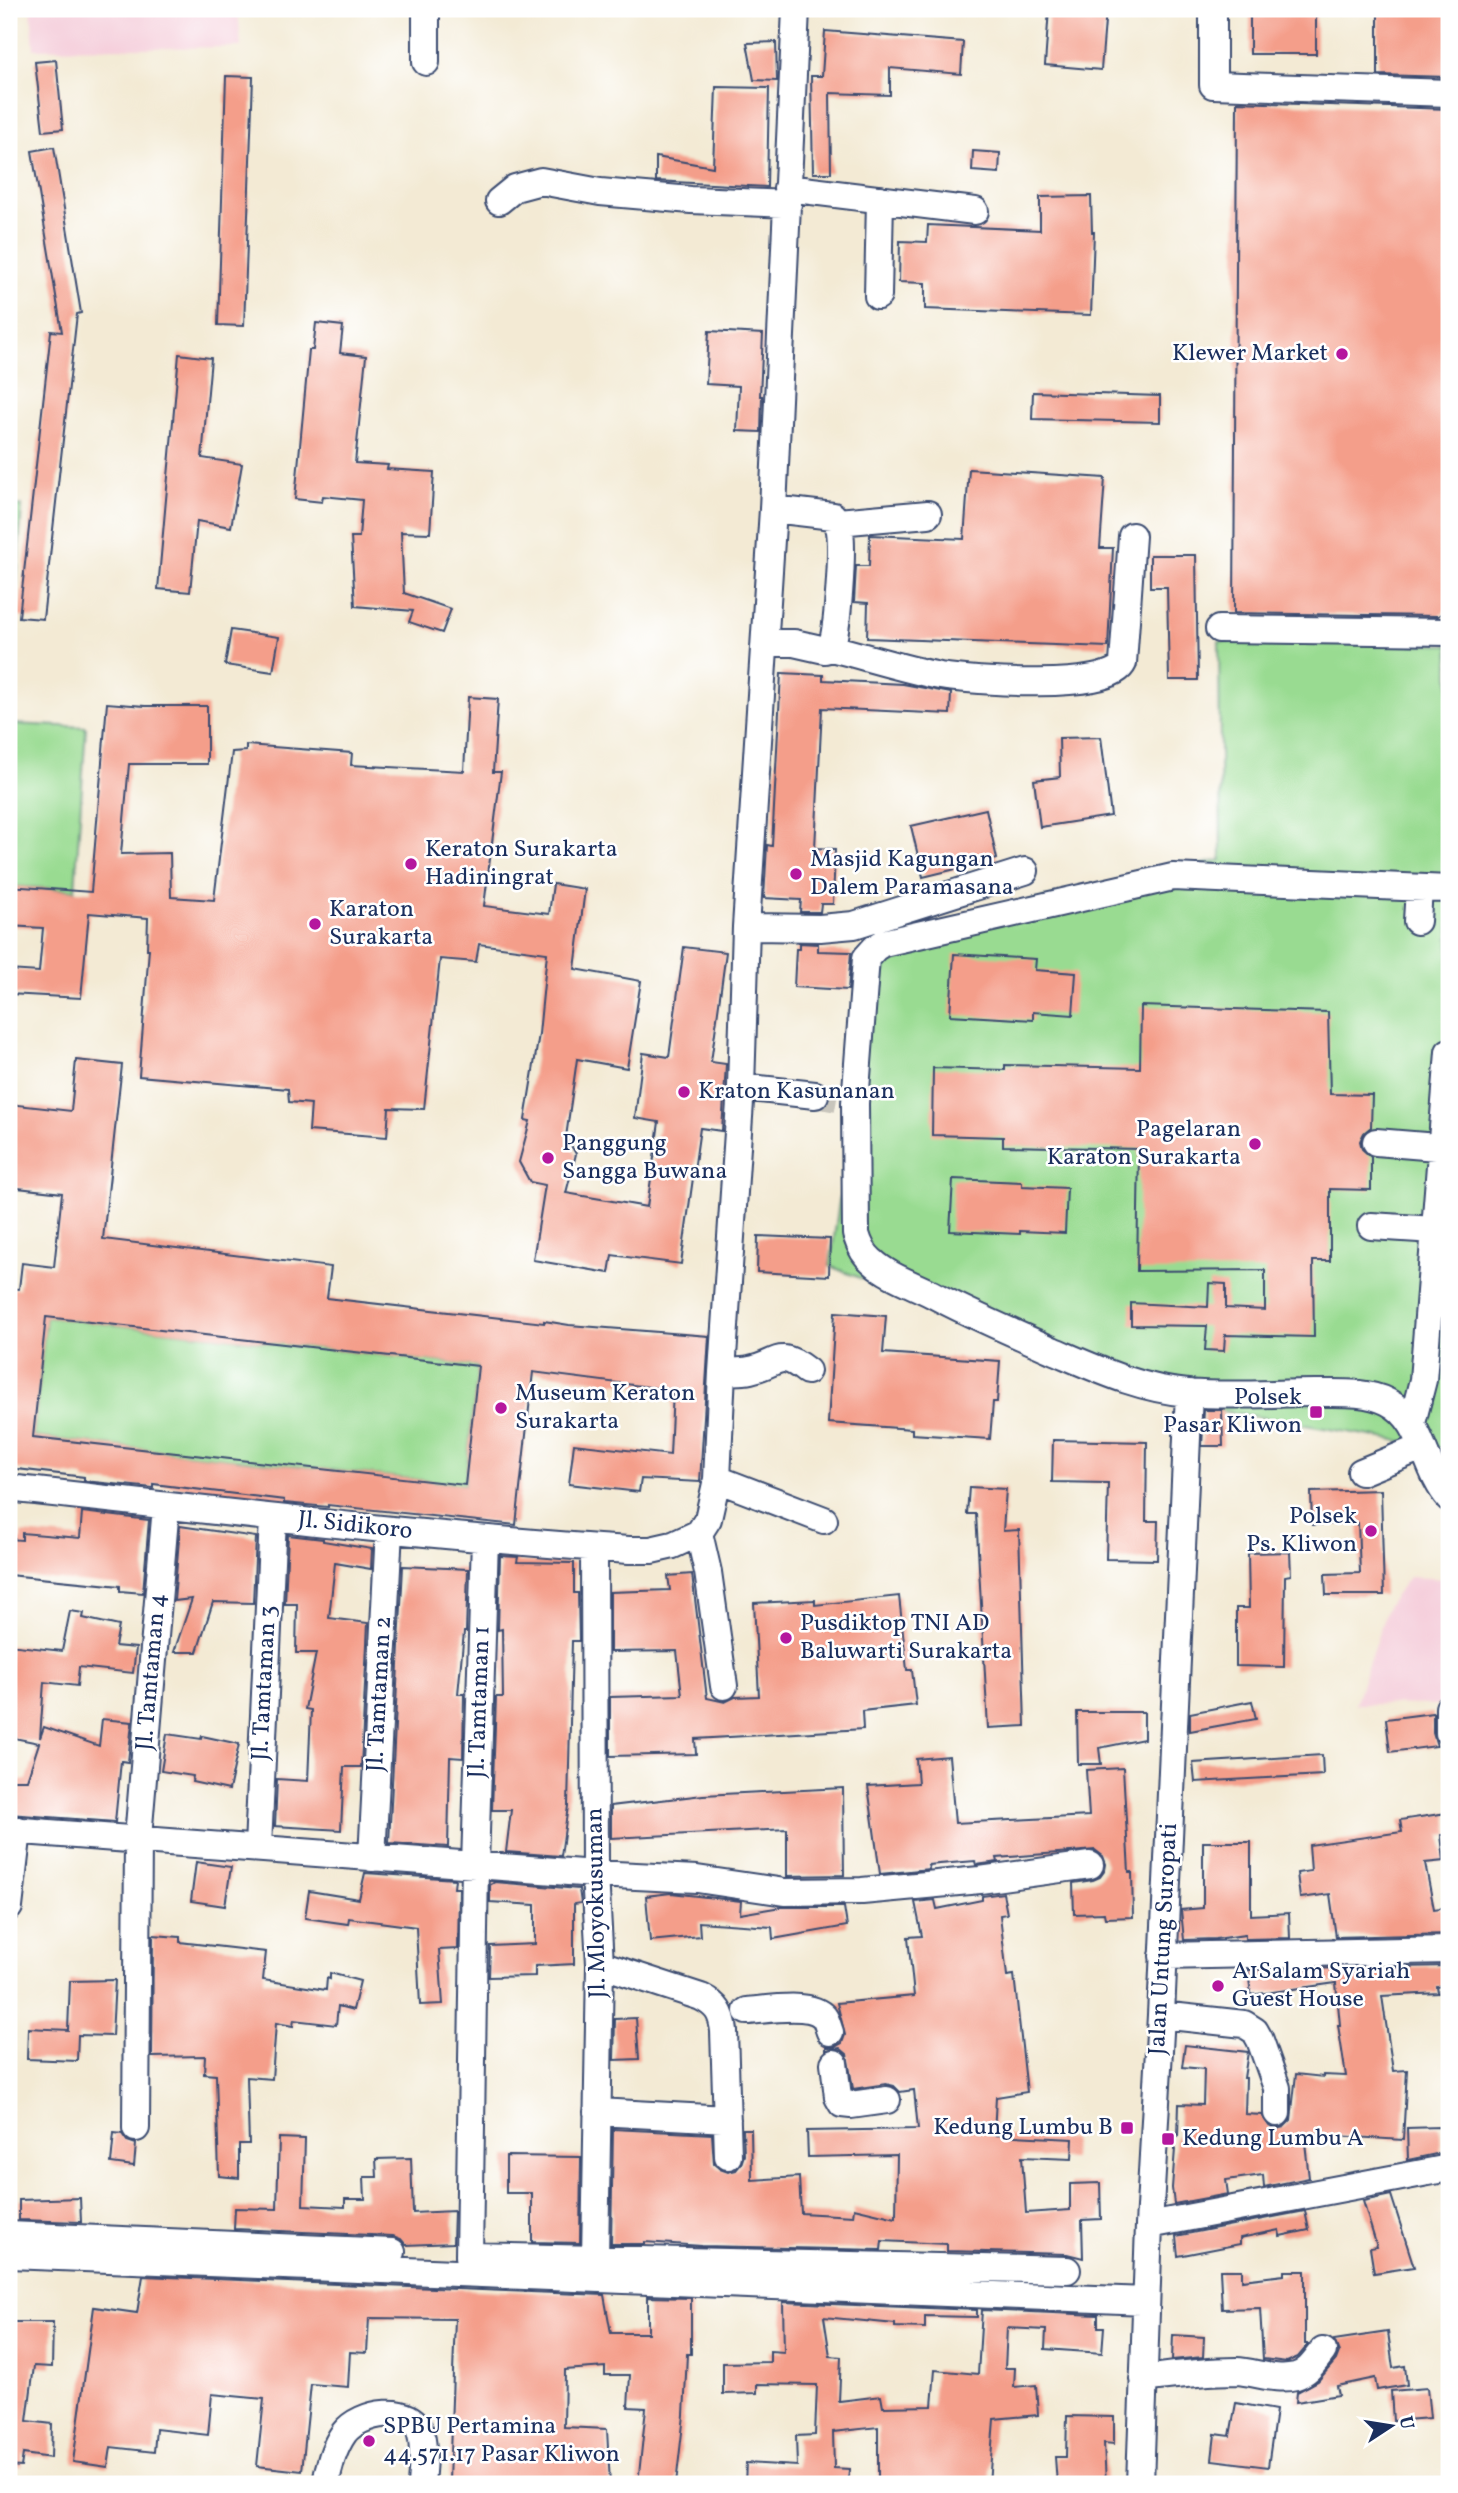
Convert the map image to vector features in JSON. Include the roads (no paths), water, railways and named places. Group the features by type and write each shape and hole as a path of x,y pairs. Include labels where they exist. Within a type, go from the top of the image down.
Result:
{"street":[{"path":"426,9 426,62"},
{"path":"724,1686 708,1572 699,1533 708,1519 717,1479 741,1087 746,927 773,509 796,9"},
{"path":"1213,9 1213,85 1449,93"},
{"path":"499,201 515,188 541,181 600,192 691,200 788,196 880,199 975,211"},
{"path":"878,296 880,199"},
{"path":"773,509 833,516 838,522 841,542 837,614 831,648"},
{"path":"838,522 928,513"},
{"path":"765,643 793,643 825,650 831,648 940,676 1022,683 1094,679 1118,671 1123,663 1132,536"},
{"path":"1219,629 1449,632"},
{"path":"746,927 820,928 854,925 1025,871"},
{"path":"1449,888 1173,877 883,943 870,953 866,962 836,1100 856,1234 860,1245 874,1264 953,1305 1123,1380 1189,1393 1334,1393 1387,1401 1400,1409 1412,1423 1430,1468 1449,1498"},
{"path":"1417,921 1419,888"},
{"path":"1412,1423 1423,1380 1435,1230 1445,1148 1449,1052"},
{"path":"741,1087 836,1100"},
{"path":"1376,1142 1445,1148"},
{"path":"1371,1226 1435,1230"},
{"path":"722,1372 752,1370 781,1358 795,1361 807,1371"},
{"name":"Jalan Untung Suropati","path":"1140,2484 1149,2225 1189,1393"},
{"path":"1361,1472 1422,1447"},
{"path":"717,1479 824,1520"},
{"name":"Jl. Sidikoro","path":"9,1488 389,1530 594,1548 651,1550 673,1545 699,1533"},
{"name":"Jl. Tamtaman 4","path":"136,2128 138,1838 166,1506"},
{"name":"Jl. Tamtaman 3","path":"258,1847 273,1518"},
{"name":"Jl. Tamtaman 2","path":"372,1858 389,1530"},
{"name":"Jl. Tamtaman 1","path":"469,2256 475,1865 485,1539"},
{"name":"Jl. Mloyokusuman","path":"594,1548 595,1874 600,1965 595,2259"},
{"path":"1449,1708 1449,1733"},
{"path":"9,1907 13,1830 595,1874 697,1879 785,1892 862,1891 980,1880 1090,1865"},
{"path":"1163,1956 1449,1950"},
{"path":"600,1965 701,1997 732,2011 807,2007 825,2018 830,2032"},
{"path":"728,2156 724,2031 732,2011"},
{"path":"1161,2015 1244,2024 1255,2031 1277,2088 1277,2113"},
{"path":"834,2063 838,2097 842,2104 887,2100"},
{"path":"597,2112 727,2119"},
{"path":"1149,2225 1449,2168"},
{"path":"9,2235 469,2256 1067,2270"},
{"path":"9,2255 1146,2301"},
{"path":"1143,2379 1203,2371 1240,2371 1267,2377 1295,2376 1309,2370 1323,2351"},
{"path":"326,2484 331,2460 350,2426 360,2419 392,2413 415,2423 421,2434 421,2484"}],"tunnel":[{"path":"815,1095 837,1099"}],"place":[{"name":"Klewer Market","path":"1342,354"},
{"name":"Keraton Surakarta Hadiningrat","path":"411,864"},
{"name":"Masjid Kagungan Dalem Paramasana","path":"796,874"},
{"name":"Karaton Surakarta","path":"315,924"},
{"name":"Kraton Kasunanan","path":"684,1092"},
{"name":"Pagelaran Karaton Surakarta","path":"1255,1144"},
{"name":"Panggung Sangga Buwana","path":"548,1158"},
{"name":"Museum Keraton Surakarta","path":"501,1408"},
{"name":"Polsek Pasar Kliwon","path":"1316,1412"},
{"name":"Polsek Ps. Kliwon","path":"1371,1531"},
{"name":"Pusdiktop TNI AD Baluwarti Surakarta","path":"786,1638"},
{"name":"A1Salam Syariah Guest House","path":"1218,1986"},
{"name":"Kedung Lumbu B","path":"1127,2128"},
{"name":"Kedung Lumbu A","path":"1168,2139"},
{"name":"SPBU Pertamina 44.571.17 Pasar Kliwon","path":"369,2441"}]}
